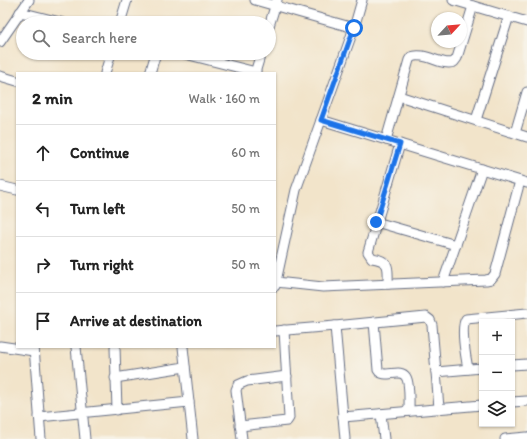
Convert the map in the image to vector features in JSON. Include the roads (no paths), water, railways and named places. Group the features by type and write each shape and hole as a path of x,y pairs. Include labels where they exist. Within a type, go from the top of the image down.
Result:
{"street":[{"path":"17,16 29,0"},
{"path":"122,16 127,0"},
{"path":"255,0 276,2 354,28"},
{"path":"276,275 278,258 296,190 354,28 362,0"},
{"path":"453,0 527,22"},
{"path":"272,16 276,2"},
{"path":"386,140 409,60 411,57 419,55 447,63 454,62 457,58 473,6"},
{"path":"20,12 36,16"},
{"path":"476,120 508,16"},
{"path":"0,42 16,18"},
{"path":"105,72 109,60"},
{"path":"150,72 154,60"},
{"path":"209,60 256,72 259,60"},
{"path":"0,76 16,81"},
{"path":"399,96 527,137"},
{"path":"515,133 526,96"},
{"path":"276,284 323,287 486,280 491,278 495,274 523,182 321,120"},
{"path":"388,284 387,264 380,259 372,258 368,252 400,144"},
{"path":"443,282 482,169"},
{"path":"0,186 16,190"},
{"path":"376,222 456,245"},
{"path":"468,369 463,329 466,319 527,313"},
{"path":"240,426 287,421 289,414 287,376 279,330 426,317 430,320 432,325 438,408"},
{"path":"374,322 378,370 383,374 399,373 406,376 408,381 409,411"},
{"path":"335,326 345,439"},
{"path":"0,346 16,347"},
{"path":"23,348 34,349 41,439"},
{"path":"76,348 85,439"},
{"path":"114,348 117,410"},
{"path":"183,348 193,439"},
{"path":"515,365 527,364"},
{"path":"116,378 185,367"},
{"path":"436,372 479,368"},
{"path":"242,439 236,390 238,385 247,381 287,376"},
{"path":"515,402 527,401"},
{"path":"39,417 189,402"},
{"path":"343,417 479,404"},
{"path":"381,414 384,439"},
{"path":"505,439 527,437"}]}
